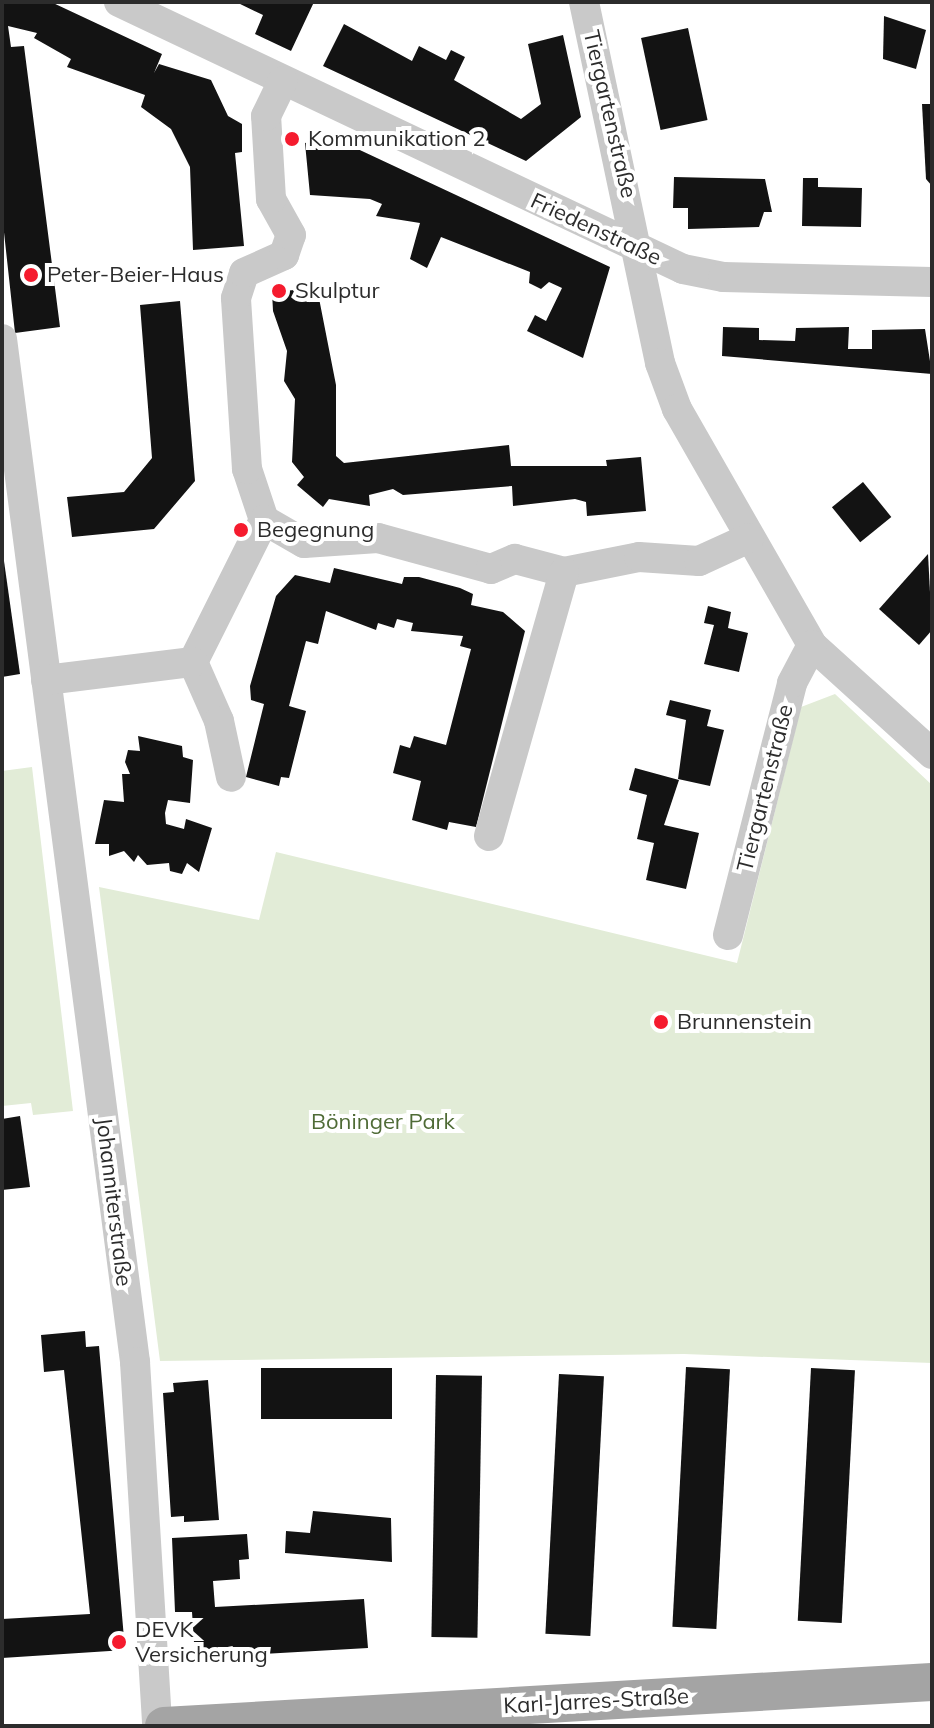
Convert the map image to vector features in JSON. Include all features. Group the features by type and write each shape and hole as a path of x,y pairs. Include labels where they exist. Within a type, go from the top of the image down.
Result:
{"main road":[{"name":"Karl-Jarres-Straße","path":"164,1726 932,1682"}],"street":[{"name":"Friedenstraße","path":"119,2 641,252 723,277 932,282"},
{"name":"Tiergartenstraße","path":"584,2 641,252 664,377 749,538 812,645 932,754"},
{"path":"283,81 266,116 271,199 291,235 284,255 244,273 236,298 247,469 264,520 304,543 378,538 491,569 515,559 564,572 639,557 699,561 749,538"},
{"name":"Johanniterstraße","path":"2,343 135,1362 157,1726"},
{"path":"193,662 264,520"},
{"path":"489,836 564,572"},
{"name":"Tiergartenstraße","path":"728,935 792,683 812,645"},
{"path":"46,680 193,662"},
{"path":"193,662 219,721 231,777"}],"green space":[{"name":"Böninger Park","path":"835,694 932,785 932,1363 684,1354 160,1361 99,887 259,920 276,852 737,963 801,707"},
{"path":"32,767 73,1111 33,1115 31,1103 2,1106 2,771"}],"building":[{"path":"2,2 51,2 162,54 154,73 159,64 211,80 228,116 242,124 242,152 235,153 244,246 193,250 190,167 171,129 141,107 145,95 67,67 71,59 34,38 37,33 8,26 11,47 24,46 60,327 15,333 2,214"},
{"path":"236,2 314,2 291,51 255,34 263,15"},
{"path":"884,16 926,30 916,69 883,59"},
{"path":"344,24 412,61 419,46 446,60 451,50 465,57 454,80 521,119 541,104 528,44 563,35 581,117 526,161 323,66"},
{"path":"688,28 708,120 661,130 641,38"},
{"path":"922,104 932,104 932,186 926,179"},
{"path":"332,137 610,267 583,358 527,331 535,315 546,321 562,288 549,282 541,289 529,283 530,272 441,237 427,268 410,259 420,223 376,216 382,204 370,199 310,195 305,143"},
{"path":"674,177 765,179 772,212 764,212 759,227 688,229 688,208 673,208"},
{"path":"803,178 818,178 818,187 862,188 861,227 802,226"},
{"path":"317,288 336,385 336,456 344,463 509,445 511,466 607,466 606,460 641,457 646,511 587,516 586,502 575,499 513,506 512,486 403,495 393,489 369,495 370,506 329,499 323,507 297,485 304,477 292,462 295,399 284,381 287,351 273,311 272,292"},
{"path":"180,301 195,481 154,529 72,537 67,497 124,492 152,458 140,305"},
{"path":"723,327 759,328 759,340 795,341 796,328 849,327 848,349 872,349 872,330 925,329 932,374 722,356"},
{"path":"863,482 891,517 860,542 832,507"},
{"path":"2,547 20,674 2,677"},
{"path":"928,554 932,630 919,645 879,609"},
{"path":"334,568 402,584 404,577 419,577 460,588 473,594 471,605 503,612 525,631 476,827 449,822 447,830 412,820 421,781 393,773 400,745 410,748 414,736 446,745 471,649 460,646 463,636 411,631 413,623 397,619 394,628 378,623 376,630 326,611 318,644 306,641 289,706 306,711 289,778 281,777 279,786 246,777 264,704 251,700 250,686 276,596 295,575 330,583"},
{"path":"708,606 731,612 728,628 748,633 739,672 704,664 714,625 704,623"},
{"path":"670,700 711,710 707,726 724,730 710,786 678,779 686,720 666,715"},
{"path":"138,736 182,746 183,757 193,760 190,803 168,800 165,813 166,824 184,829 186,819 212,828 199,872 187,863 182,874 170,871 169,863 147,865 138,855 134,862 124,851 109,856 109,844 95,844 104,800 124,802 122,774 130,774 125,762 128,750 140,751"},
{"path":"635,768 679,780 664,825 699,833 686,889 646,880 654,843 637,839 647,795 629,790"},
{"path":"20,1116 30,1187 2,1190 2,1119"},
{"path":"85,1331 86,1347 99,1346 125,1650 2,1658 2,1619 90,1614 64,1370 44,1372 41,1335"},
{"path":"686,1367 730,1369 716,1629 672,1627"},
{"path":"261,1368 392,1368 392,1419 261,1419"},
{"path":"811,1368 855,1370 842,1623 798,1621"},
{"path":"559,1374 604,1376 590,1636 545,1634"},
{"path":"436,1375 482,1376 477,1638 431,1637"},
{"path":"208,1380 219,1520 184,1522 184,1516 171,1517 163,1393 174,1392 173,1383"},
{"path":"313,1511 391,1518 392,1562 285,1553 286,1531 310,1533"},
{"path":"247,1534 249,1559 239,1560 240,1579 213,1581 215,1607 364,1599 368,1648 195,1658 192,1612 175,1612 172,1538"}],"place":[{"name":"Kommunikation 2","path":"292,139"},
{"name":"Peter-Beier-Haus","path":"31,275"},
{"name":"Skulptur","path":"279,291"},
{"name":"Begegnung","path":"241,530"},
{"name":"Brunnenstein","path":"661,1022"},
{"name":"DEVK Versicherung","path":"119,1642"}]}
